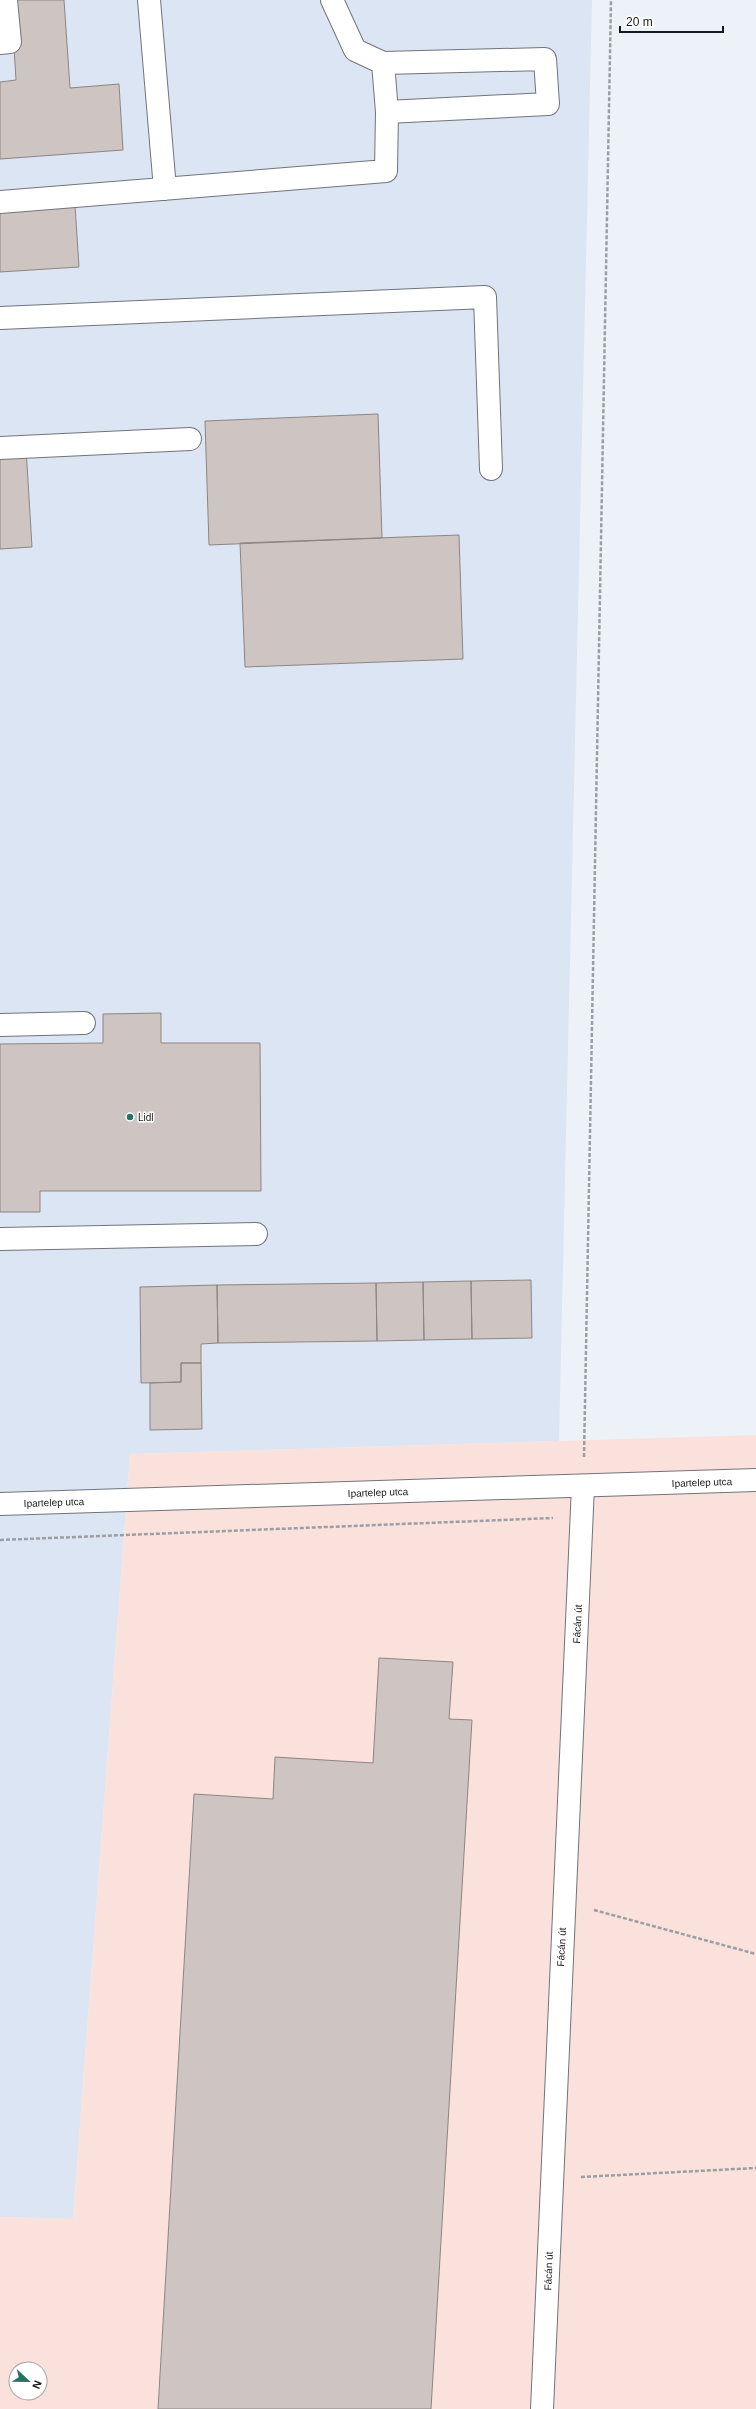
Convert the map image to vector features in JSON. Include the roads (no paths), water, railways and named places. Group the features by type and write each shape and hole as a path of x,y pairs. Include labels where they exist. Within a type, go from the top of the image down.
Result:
{"street":[{"path":"0,43 10,42 6,0"},
{"path":"149,0 165,189"},
{"path":"332,0 354,50 383,63 545,59 548,104 387,112"},
{"path":"0,202 386,172 387,112 383,63"},
{"path":"0,318 484,297 491,469"},
{"path":"0,448 190,439"},
{"path":"0,1026 84,1023"},
{"path":"0,1238 256,1234"},
{"name":"Ipartelep utca","path":"0,1504 756,1480"},
{"name":"Fácán út","path":"542,2409 551,2179 583,1486"}],"place":[{"name":"Lidl","path":"130,1117"}]}
